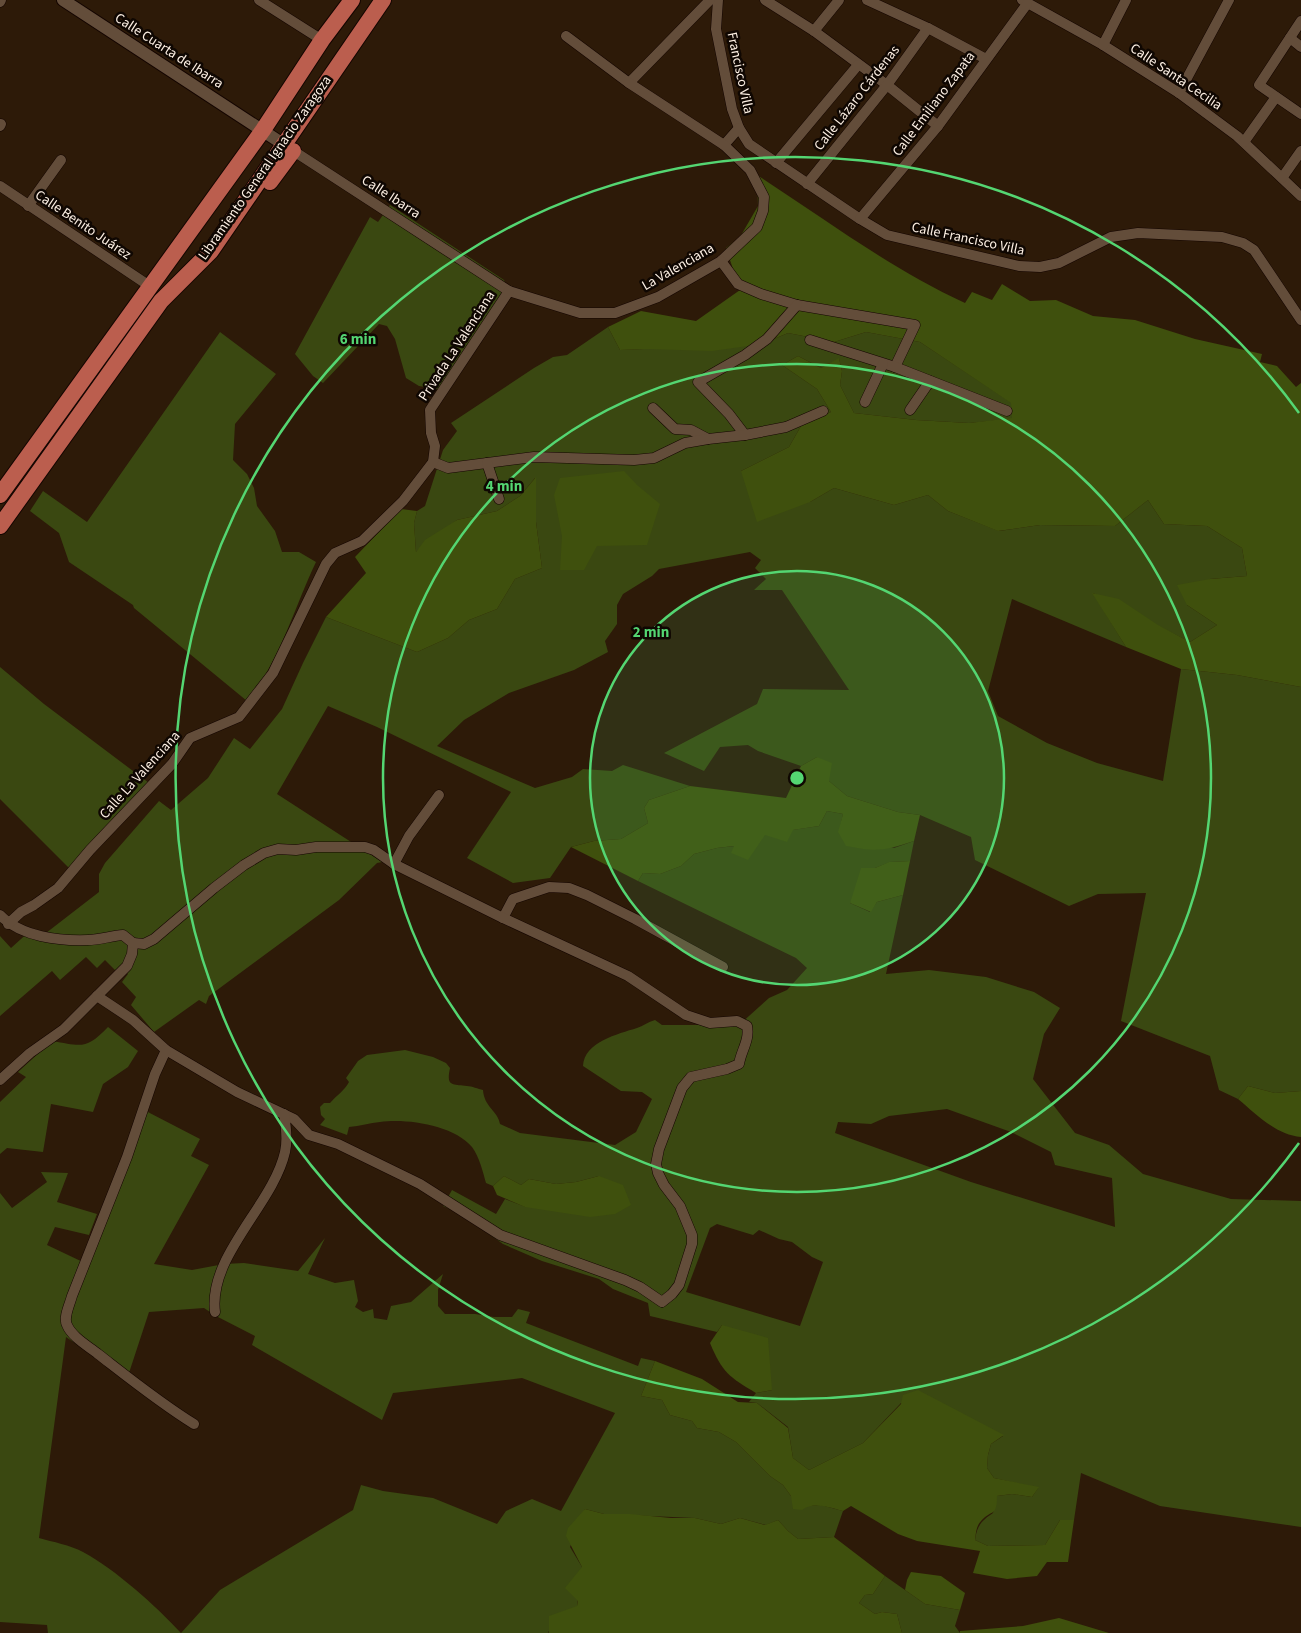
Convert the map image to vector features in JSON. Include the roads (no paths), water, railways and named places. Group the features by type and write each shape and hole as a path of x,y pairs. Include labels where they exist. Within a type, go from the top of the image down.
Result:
{"main road":[{"name":"Libramiento General Ignacio Zaragoza","path":"0,494 151,287 322,40 352,0"},
{"name":"Libramiento General Ignacio Zaragoza","path":"0,526 161,301 210,251 288,147 384,0"}],"street":[{"name":"Calle Cuarta de Ibarra","path":"63,0 260,129"},
{"path":"259,0 322,40"},
{"path":"628,83 710,0"},
{"name":"Francisco Villa","path":"718,0 716,29 732,109 739,128 724,145"},
{"path":"765,0 814,31 887,85 938,126"},
{"path":"814,31 839,0"},
{"path":"868,0 928,28 986,59"},
{"path":"1103,45 1126,0"},
{"path":"1179,93 1229,0"},
{"name":"Calle Santa Cecilia","path":"1025,2 1103,45 1179,93 1244,142 1301,196"},
{"name":"Calle Emiliano Zapata","path":"860,219 938,126 1025,2"},
{"path":"1301,21 1259,85 1301,114"},
{"name":"Calle Lázaro Cárdenas","path":"807,184 887,85 928,28"},
{"path":"566,36 628,83 724,145"},
{"path":"1290,38 1301,47"},
{"path":"776,164 858,65"},
{"path":"1244,142 1276,97"},
{"name":"Calle Francisco Villa","path":"739,128 749,144 776,164 887,235 1020,266 1040,267 1059,263 1111,237 1138,233 1222,237 1242,243 1254,250 1301,320"},
{"name":"Calle Ibarra","path":"260,129 509,291"},
{"name":"La Valenciana","path":"509,291 580,313 615,313 658,297 721,261 757,227 763,211 764,197 750,170 724,145"},
{"path":"1282,178 1301,151"},
{"path":"28,206 61,160"},
{"name":"Calle Benito Juárez","path":"0,186 151,287"},
{"path":"721,261 738,284 761,294 797,305 915,325 895,367"},
{"name":"Privada La Valenciana","path":"433,462 436,446 431,433 430,410 509,291"},
{"path":"745,435 729,414 698,382 745,355 767,339 797,305"},
{"path":"810,340 895,367 1007,411"},
{"path":"865,402 884,364"},
{"path":"910,410 930,381"},
{"path":"653,408 675,429 691,430 708,438"},
{"path":"433,462 448,468 534,457 634,460 654,458 685,443 786,427 823,412"},
{"name":"Calle La Valenciana","path":"8,924 20,912 34,905 58,888 90,850 172,764 190,738 239,717 273,672 326,564 335,553 362,541 403,500 433,462"},
{"path":"487,463 499,499"},
{"path":"394,864 409,836 439,795"},
{"path":"0,915 8,924 43,936 70,940 90,940 123,935 133,943 144,944 154,940 214,888 244,865 264,853 278,849 365,847 374,850 394,864 503,918 628,976 686,1015 710,1023 737,1021 747,1026 748,1033 739,1064 691,1077 682,1088 658,1149 656,1164 658,1174 680,1206 692,1235 692,1244 679,1285 662,1302 625,1280 500,1235 420,1184 338,1144 309,1135 294,1119 237,1092 166,1050 133,1020 97,996"},
{"path":"503,918 513,899 549,887 569,888 588,895 636,919 723,967"},
{"path":"0,1080 30,1053 64,1029 127,966 132,954 133,943"},
{"path":"166,1050 127,1157 72,1296 66,1316 66,1324 82,1341 141,1387 194,1424"},
{"path":"214,1312 213,1301 220,1274 230,1253 281,1166 286,1150 284,1114"}]}
